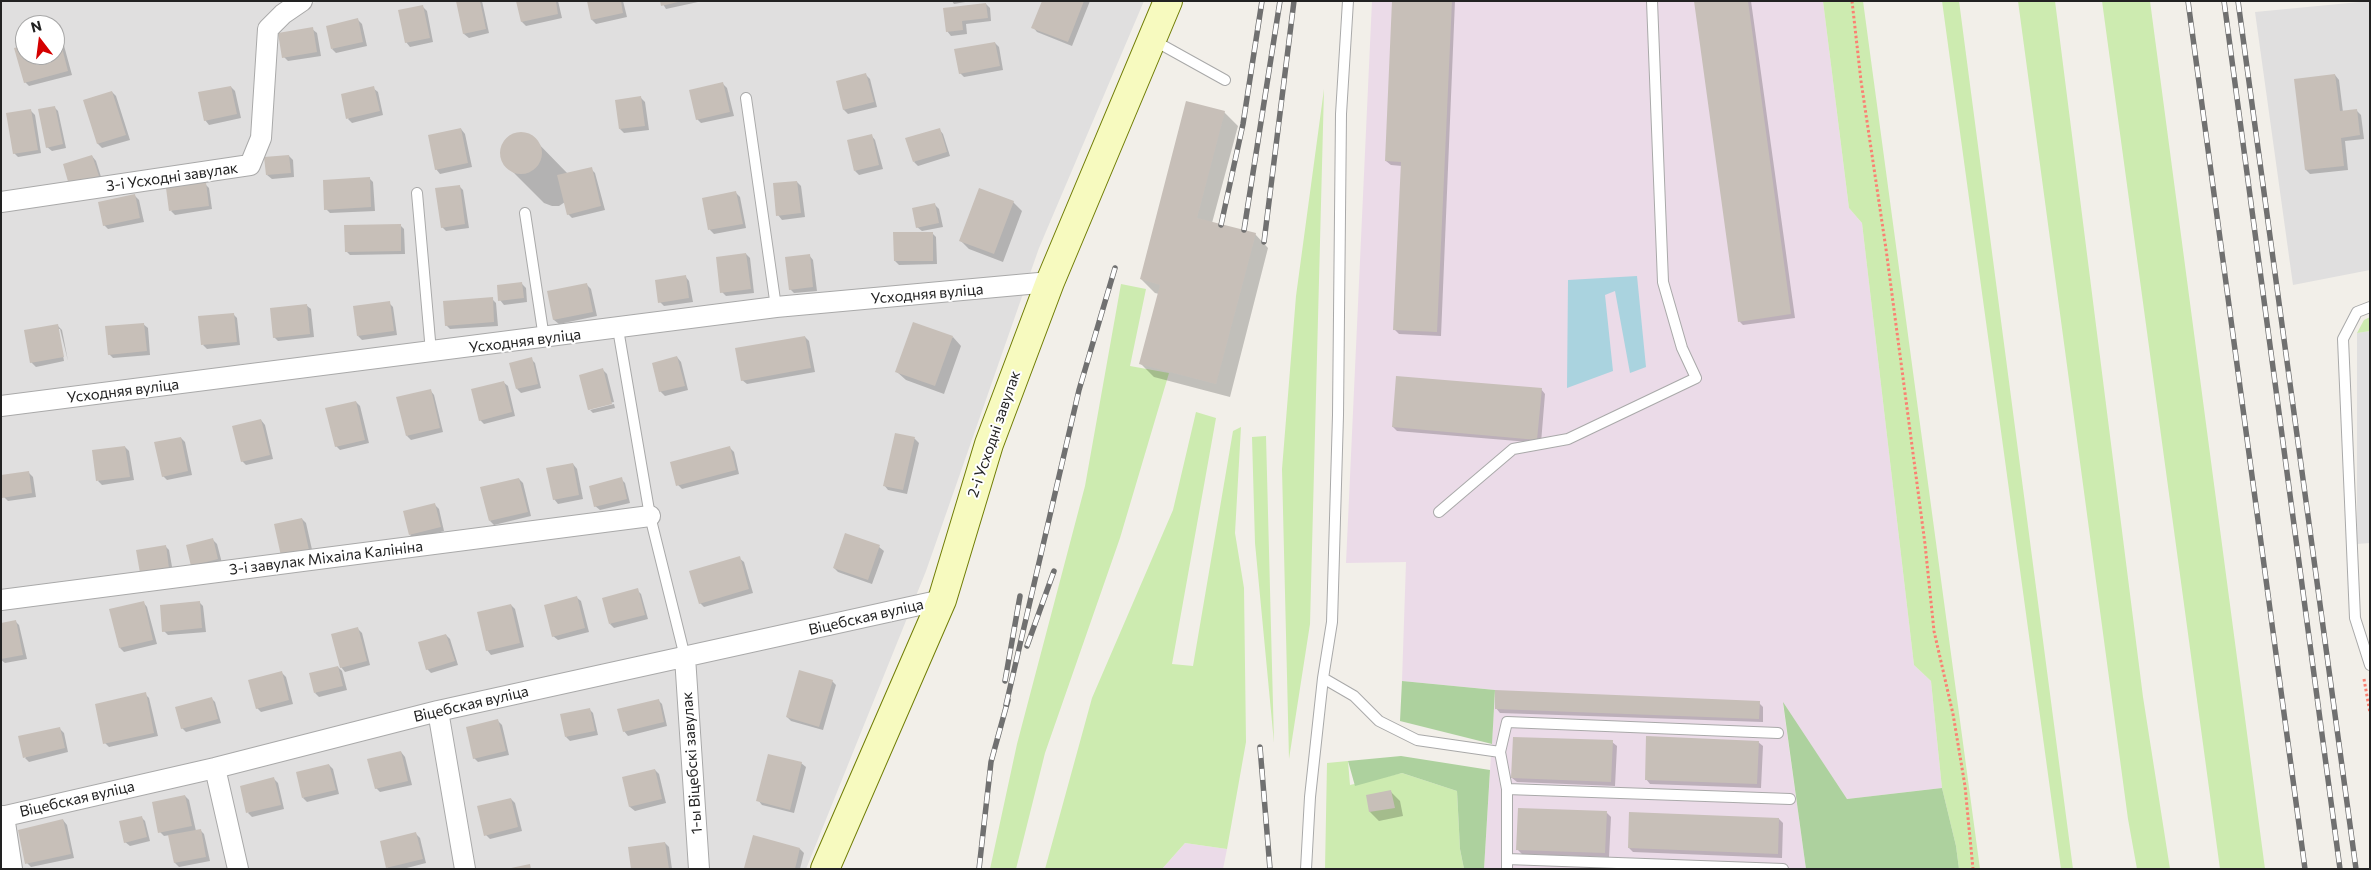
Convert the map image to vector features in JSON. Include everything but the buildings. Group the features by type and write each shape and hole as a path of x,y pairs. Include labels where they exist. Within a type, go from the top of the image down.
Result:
{"street":[{"name":"3-і Усходні завулак","path":"1,202 250,166 261,138 268,29 282,14 302,1"},
{"name":"2-і Усходні завулак","path":"825,869 942,600 989,444 1050,282 1168,1"},
{"name":"Усходняя вуліца","path":"1,406 618,329 776,307 1050,282"},
{"name":"3-і завулак Міхаіла Калініна","path":"1,600 650,516"},
{"name":"Віцебская вуліца","path":"3,816 215,768 438,711 942,600"},
{"name":"1-ы Віцебскі завулак","path":"685,658 699,869"},
{"path":"438,711 465,869"},
{"path":"215,768 238,869"},
{"path":"3,816 12,869"}],"lane":[{"path":"1306,869 1310,797 1323,678 1332,622 1338,415 1341,114 1348,1"},
{"path":"1439,512 1513,449 1568,439 1696,378 1682,348 1663,282 1652,1"},
{"path":"1152,40 1225,80"},
{"path":"746,98 776,307"},
{"path":"417,193 431,352"},
{"path":"525,213 544,338"},
{"path":"2370,307 2357,312 2343,339 2355,618 2370,665"},
{"path":"618,329 650,516 685,658"},
{"path":"1323,678 1354,696 1378,721 1417,740 1500,752"},
{"path":"1778,733 1507,722 1500,752 1507,789 1507,864 1783,869"},
{"path":"1507,789 1790,799"}],"path":[{"path":"1852,1 1860,81 1886,249 1925,544 1934,631 1953,714 1965,786 1973,869"}],"shaded area":[{"path":"1,1 281,1 284,7 323,1 1144,1 1039,248 926,571 806,869 1,869"},
{"path":"1372,1 1823,1 1849,208 1862,223 1914,665 1931,681 1942,788 1847,799 1783,704 1806,869 1484,869 1495,690 1402,681 1406,562 1346,563"},
{"path":"2370,1 2370,270 2293,285 2255,12"},
{"path":"2370,331 2370,543 2357,544 2357,333"},
{"path":"1185,843 1227,849 1223,869 1162,869"}],"green space":[{"path":"1823,1 1863,1 1980,869 1959,869 1956,846 1942,788 1931,681 1914,665 1862,223 1849,208"},
{"path":"1942,1 1959,1 2073,869 2061,869"},
{"path":"2018,1 2055,1 2143,697 2170,869 2137,869 2128,819"},
{"path":"2102,1 2150,1 2265,869 2220,869"},
{"path":"1324,89 1310,624 1289,759 1282,469 1296,296"},
{"path":"1121,284 1146,289 1130,366 1169,373 1120,538 1045,753 1016,869 990,869 1017,744 1085,486"},
{"path":"2370,317 2370,331 2357,333 2364,320"},
{"path":"1196,412 1216,418 1172,664 1193,666 1233,431 1241,427 1235,533 1244,588 1246,742 1227,849 1185,843 1162,869 1045,869 1092,698 1173,510"},
{"path":"1266,436 1274,743 1255,543 1252,437"},
{"path":"1402,681 1495,690 1492,744 1400,721"},
{"path":"1783,702 1847,799 1942,788 1956,846 1959,869 1806,869"},
{"path":"1401,756 1490,770 1484,869 1464,869 1460,849 1457,791 1402,773 1355,786 1348,761"},
{"path":"1348,761 1350,785 1402,773 1457,791 1460,849 1464,869 1325,869 1327,763"}],"water":[{"path":"1637,276 1646,367 1630,373 1615,291 1605,295 1613,371 1567,388 1568,280"}],"railway":[{"path":"1221,225 1243,124 1262,1"},
{"path":"1244,230 1280,1"},
{"path":"1264,242 1294,1"},
{"path":"2188,1 2305,869"},
{"path":"2224,1 2340,869"},
{"path":"2238,1 2356,869"},
{"path":"1006,705 1079,390 1115,268"},
{"path":"1027,646 1054,571"},
{"path":"1005,681 1020,596"},
{"path":"979,869 991,762 1008,700"},
{"path":"1260,747 1270,869"}]}
